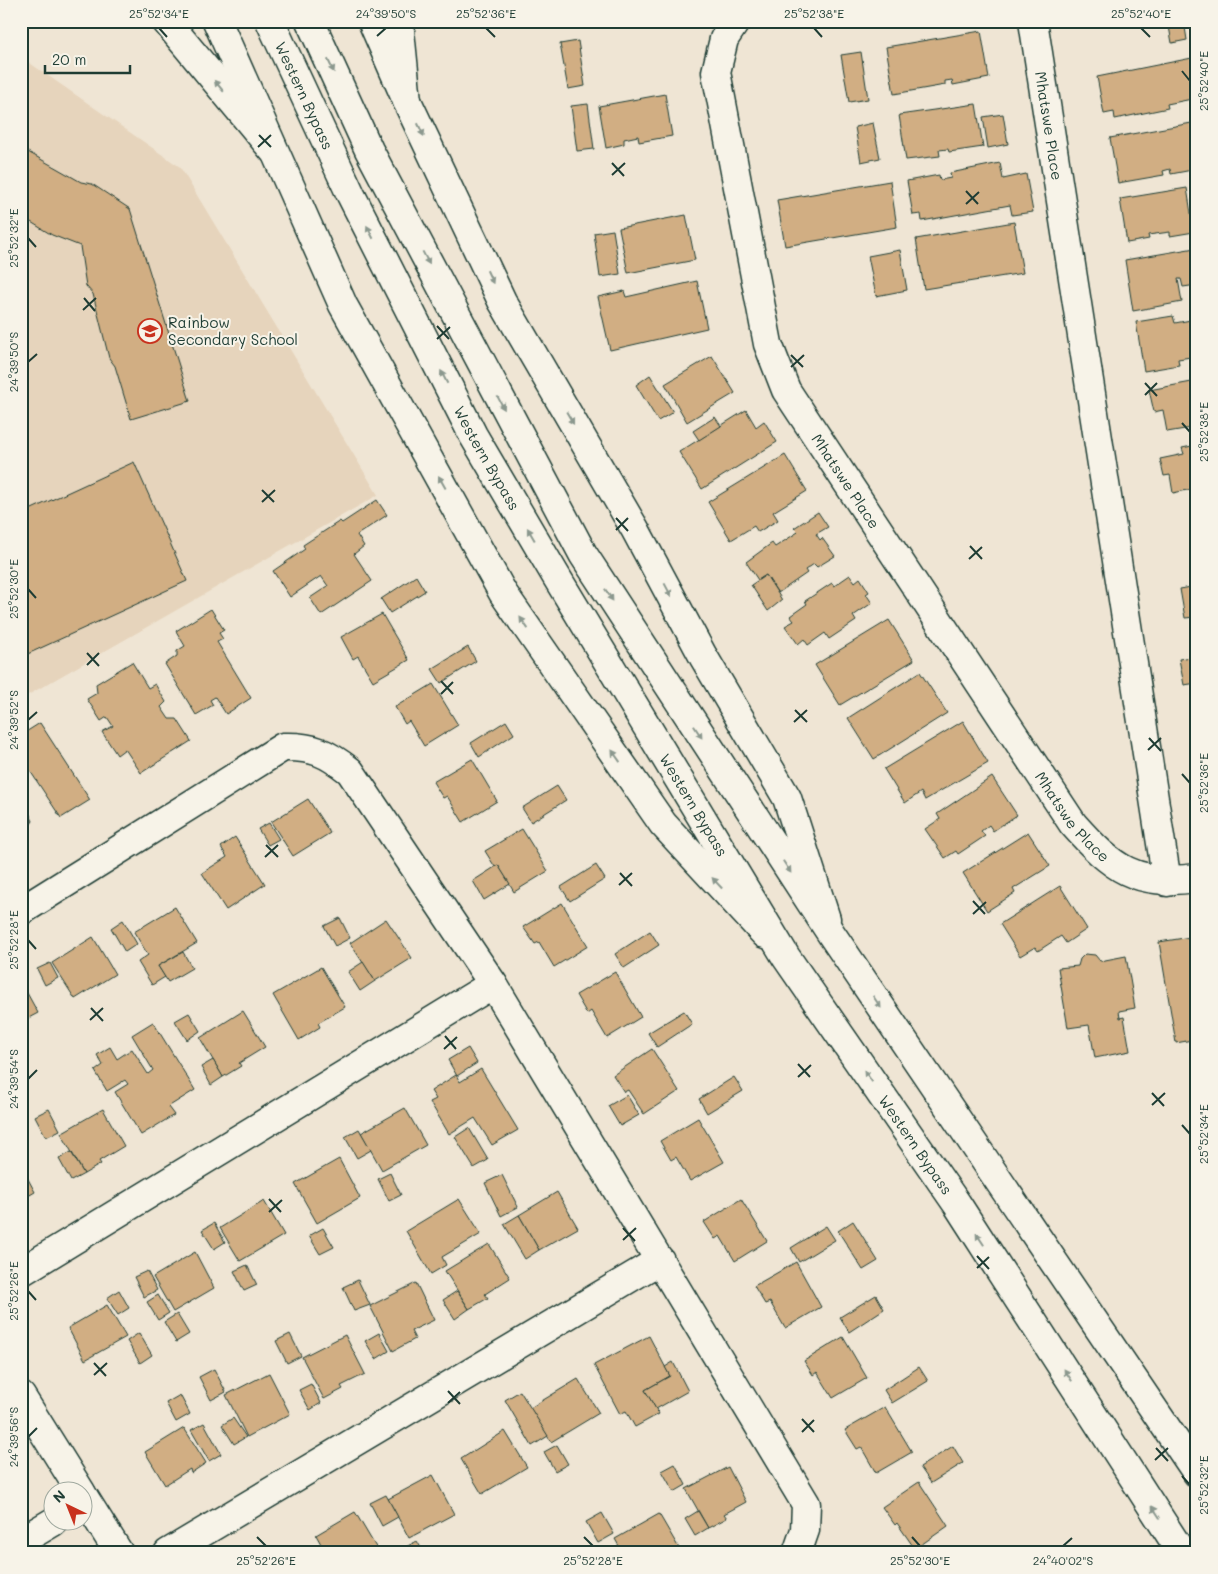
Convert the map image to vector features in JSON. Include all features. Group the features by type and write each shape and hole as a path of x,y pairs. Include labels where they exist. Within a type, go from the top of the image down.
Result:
{"main road":[{"path":"166,21 273,150"},
{"path":"217,21 343,305 503,593 663,824 786,957"},
{"name":"Western Bypass","path":"270,21 351,195 469,426 556,576 786,957 957,1204 1182,1553"},
{"path":"310,21 369,150 583,554 832,935 1197,1473"},
{"path":"372,21 407,101 502,302 635,529 703,656 787,798 832,935"},
{"path":"399,21 407,101"},
{"name":"Mhatswe Place","path":"736,21 724,39 716,72 768,344 786,390 1073,824 1106,857 1133,876 1168,882 1033,21"},
{"path":"21,911 284,746 302,746 328,754 350,771 493,984 806,1504 805,1530 797,1553"},
{"path":"1168,882 1197,878"},
{"path":"21,1272 493,984"},
{"path":"168,1553 660,1260"},
{"path":"21,1396 73,1482"},
{"path":"92,1512 119,1553"},
{"path":"21,1541 42,1529"}],"path":[{"path":"1116,1553 1126,1547 1129,1553"}],"shaded area":[{"name":"Rainbow Secondary School","path":"21,57 180,167 378,495 21,699"}],"building":[{"path":"564,21 607,21 565,29"},
{"path":"1168,21 1184,21 1187,40 1172,43"},
{"path":"981,31 989,78 953,85 952,80 945,81 945,85 894,94 886,47"},
{"path":"578,41 585,86 568,89 560,44"},
{"path":"861,52 868,99 849,102 841,55"},
{"path":"1192,58 1197,83 1197,98 1167,104 1168,108 1115,119 1114,112 1104,114 1097,77"},
{"path":"665,94 672,136 639,142 638,136 624,139 624,144 606,148 599,106"},
{"path":"588,104 594,149 577,151 571,106"},
{"path":"976,104 983,147 949,152 948,149 939,150 940,156 906,160 899,115"},
{"path":"1003,114 1008,144 988,148 983,117"},
{"path":"1197,122 1197,164 1191,165 1192,170 1171,174 1170,169 1163,171 1164,175 1118,183 1110,138"},
{"path":"873,123 880,158 861,162 855,127"},
{"path":"21,148 81,182 92,184 130,209 190,401 131,419 115,366 109,358 93,294 86,286 80,246 52,235 21,216"},
{"path":"1000,163 1003,179 1026,174 1033,212 1012,215 1010,205 922,221 921,214 913,215 907,181 939,175 940,180 951,178 950,173"},
{"path":"890,181 897,227 785,246 777,200"},
{"path":"1187,188 1194,232 1170,236 1170,232 1148,235 1149,239 1127,243 1120,199"},
{"path":"686,215 695,260 628,273 619,228"},
{"path":"1014,222 1023,273 924,289 916,239"},
{"path":"613,230 620,274 600,277 594,233"},
{"path":"1195,248 1197,285 1183,287 1181,279 1178,279 1182,302 1133,311 1125,260"},
{"path":"900,250 907,290 876,296 868,256"},
{"path":"697,281 707,328 610,350 598,297 624,291 626,297"},
{"path":"1195,313 1197,313 1197,356 1178,359 1179,365 1144,371 1136,322 1173,316 1175,323 1196,319"},
{"path":"712,356 735,393 687,422 665,384"},
{"path":"650,375 673,412 658,421 636,385"},
{"path":"1197,381 1197,427 1167,432 1163,410 1154,412 1149,390"},
{"path":"746,410 756,427 764,421 777,442 702,489 679,452"},
{"path":"715,417 721,426 699,440 693,431"},
{"path":"1197,445 1197,488 1173,493 1170,475 1164,476 1160,459 1184,454 1182,448"},
{"path":"785,455 807,491 773,512 778,520 758,532 754,526 731,540 708,502"},
{"path":"134,462 187,581 21,657 21,514"},
{"path":"377,500 387,515 357,535 364,546 354,554 372,581 321,615 310,598 328,586 321,576 290,597 273,571 305,549 303,545"},
{"path":"818,512 828,527 816,534 820,540 822,538 835,556 817,567 814,564 805,570 807,573 778,593 766,575 758,580 746,562 772,543 775,547 798,532 794,528"},
{"path":"766,575 782,600 768,611 751,585"},
{"path":"850,575 855,582 860,578 869,592 866,594 872,603 853,616 856,621 829,639 825,633 808,645 804,639 798,644 785,626 794,621 790,616 807,604 805,601 832,583 834,586"},
{"path":"416,576 425,591 390,613 381,599"},
{"path":"1197,586 1197,629 1195,617 1185,618 1180,589"},
{"path":"211,609 224,630 219,633 223,639 217,642 251,698 226,714 215,697 210,700 213,705 196,715 165,664 177,656 177,651 185,646 176,631"},
{"path":"382,614 409,660 373,681 358,656 353,659 341,637"},
{"path":"889,620 914,660 840,705 815,665"},
{"path":"468,647 476,661 441,683 432,669"},
{"path":"1197,656 1197,683 1184,685 1179,659"},
{"path":"132,662 148,688 155,684 166,702 161,707 169,719 177,719 191,741 141,773 125,749 117,755 102,732 113,726 107,717 101,721 87,699 97,693 96,684"},
{"path":"920,672 947,713 874,759 848,718"},
{"path":"433,684 458,725 424,746 409,721 405,724 395,707"},
{"path":"506,721 514,734 479,757 471,743"},
{"path":"963,721 988,763 925,800 921,792 905,803 884,769"},
{"path":"40,723 90,800 61,818 21,757 21,735"},
{"path":"472,759 497,801 463,822 447,796 443,798 433,782"},
{"path":"992,777 1017,815 993,831 989,825 981,831 985,836 958,854 956,851 945,858 925,829 940,819 937,814"},
{"path":"557,786 566,800 531,822 522,808"},
{"path":"308,799 330,833 293,856 271,822"},
{"path":"21,807 26,807 33,821 21,837"},
{"path":"269,823 279,839 268,845 258,829"},
{"path":"522,829 548,871 514,892 498,865 495,867 485,851"},
{"path":"1028,832 1050,866 1013,889 1015,893 987,911 963,873"},
{"path":"235,837 265,884 226,910 202,873 227,857 221,847"},
{"path":"498,865 510,884 484,900 473,881"},
{"path":"596,865 605,879 570,901 561,887"},
{"path":"1060,886 1087,929 1066,943 1061,936 1038,951 1035,947 1020,956 1000,924"},
{"path":"562,903 588,946 554,967 539,942 535,944 523,927"},
{"path":"175,907 197,943 158,966 165,977 152,985 138,962 148,955 134,932"},
{"path":"340,918 350,938 335,946 324,926"},
{"path":"386,919 412,958 375,981 350,943"},
{"path":"123,920 137,944 125,952 111,928"},
{"path":"650,931 659,945 624,968 615,954"},
{"path":"1197,936 1197,1039 1176,1043 1159,942"},
{"path":"93,937 115,974 75,999 52,963"},
{"path":"183,952 192,968 168,982 158,966"},
{"path":"1085,954 1095,955 1100,961 1126,956 1135,1008 1119,1011 1120,1018 1124,1017 1130,1051 1095,1058 1089,1025 1068,1028 1058,968 1078,966 1080,959"},
{"path":"363,962 375,981 360,991 348,972"},
{"path":"50,963 58,978 45,985 37,969"},
{"path":"321,967 345,1007 318,1023 320,1027 299,1040 273,995"},
{"path":"615,972 641,1017 607,1038 591,1011 587,1014 576,995"},
{"path":"21,982 38,1013 21,1022"},
{"path":"243,1011 265,1047 239,1063 241,1066 223,1077 200,1038"},
{"path":"684,1011 692,1024 657,1047 648,1033"},
{"path":"189,1013 200,1031 187,1040 175,1021"},
{"path":"153,1022 195,1090 168,1107 174,1115 141,1135 115,1092 128,1084 125,1080 107,1091 95,1071 103,1065 97,1055 110,1047 117,1059 132,1049 148,1074 153,1070 132,1035"},
{"path":"468,1048 477,1063 457,1076 448,1060"},
{"path":"652,1049 679,1091 644,1114 628,1090 624,1092 613,1075"},
{"path":"213,1060 223,1077 211,1085 201,1067"},
{"path":"481,1069 518,1130 492,1145 475,1118 449,1134 430,1102 436,1099 431,1091 456,1075 460,1082"},
{"path":"734,1077 743,1091 707,1113 699,1099"},
{"path":"627,1095 639,1115 620,1126 608,1106"},
{"path":"405,1108 426,1145 382,1170 361,1133"},
{"path":"49,1109 60,1130 46,1137 35,1116"},
{"path":"103,1109 124,1146 99,1161 101,1164 84,1174 61,1133"},
{"path":"698,1118 724,1162 690,1181 676,1157 671,1160 660,1141"},
{"path":"469,1128 488,1160 474,1168 455,1137"},
{"path":"359,1129 371,1150 357,1158 345,1137"},
{"path":"71,1152 84,1174 71,1181 59,1159"},
{"path":"339,1159 360,1198 317,1223 295,1184"},
{"path":"21,1166 35,1192 21,1200"},
{"path":"390,1173 401,1195 389,1201 378,1179"},
{"path":"502,1175 518,1207 501,1216 485,1183"},
{"path":"557,1192 578,1228 539,1250 519,1215"},
{"path":"459,1199 481,1234 442,1257 446,1265 431,1274 406,1231"},
{"path":"741,1199 767,1241 735,1261 720,1236 715,1239 704,1222"},
{"path":"264,1201 284,1235 240,1261 220,1228"},
{"path":"519,1215 539,1250 525,1259 504,1224"},
{"path":"853,1221 878,1261 863,1270 838,1231"},
{"path":"214,1223 225,1242 214,1249 202,1230"},
{"path":"826,1226 835,1240 799,1262 791,1248"},
{"path":"323,1228 334,1247 320,1254 309,1236"},
{"path":"489,1244 510,1278 485,1294 488,1298 469,1309 445,1271"},
{"path":"195,1252 214,1288 173,1312 153,1277"},
{"path":"796,1262 821,1307 785,1328 770,1302 765,1304 754,1286"},
{"path":"247,1265 257,1285 244,1291 234,1271"},
{"path":"147,1271 157,1290 144,1297 134,1277"},
{"path":"358,1280 370,1305 354,1311 343,1287"},
{"path":"416,1283 434,1320 411,1331 415,1339 393,1351 370,1306"},
{"path":"119,1290 129,1308 118,1315 107,1298"},
{"path":"457,1291 469,1309 455,1319 443,1300"},
{"path":"158,1295 169,1313 158,1320 147,1302"},
{"path":"876,1295 884,1309 849,1332 840,1317"},
{"path":"107,1305 126,1337 85,1360 68,1328"},
{"path":"177,1314 189,1334 176,1342 164,1322"},
{"path":"139,1333 152,1355 140,1363 127,1341"},
{"path":"379,1333 389,1351 376,1359 365,1341"},
{"path":"290,1334 301,1356 287,1363 276,1341"},
{"path":"345,1335 365,1374 341,1386 343,1389 324,1399 302,1357"},
{"path":"649,1336 670,1376 645,1390 659,1414 635,1427 626,1411 620,1414 594,1365"},
{"path":"843,1337 867,1378 833,1398 817,1372 813,1375 804,1361"},
{"path":"673,1362 688,1391 656,1409 645,1390 670,1376 665,1367"},
{"path":"919,1367 928,1381 892,1403 884,1390"},
{"path":"214,1369 226,1392 211,1400 199,1377"},
{"path":"269,1373 290,1414 247,1437 226,1395"},
{"path":"578,1379 599,1413 551,1442 530,1408"},
{"path":"311,1384 321,1403 310,1410 299,1390"},
{"path":"520,1391 548,1436 532,1446 505,1400"},
{"path":"180,1395 190,1414 176,1422 166,1403"},
{"path":"885,1407 912,1452 876,1473 861,1447 857,1449 845,1430"},
{"path":"233,1418 246,1437 234,1444 222,1425"},
{"path":"204,1423 221,1454 209,1461 191,1430"},
{"path":"184,1428 206,1463 191,1473 190,1469 165,1485 145,1452"},
{"path":"505,1431 527,1467 482,1494 461,1459"},
{"path":"557,1445 568,1464 555,1471 544,1452"},
{"path":"953,1446 963,1463 931,1483 920,1467"},
{"path":"675,1464 686,1485 674,1492 662,1471"},
{"path":"728,1467 746,1502 724,1514 727,1518 708,1528 686,1489"},
{"path":"433,1475 454,1514 409,1538 388,1499"},
{"path":"919,1482 948,1526 915,1549 897,1523 895,1525 882,1507"},
{"path":"386,1495 398,1517 382,1526 370,1503"},
{"path":"698,1511 708,1528 695,1536 685,1519"},
{"path":"355,1512 377,1549 370,1553 326,1553 316,1535"},
{"path":"602,1513 614,1534 598,1543 586,1522"},
{"path":"659,1514 680,1550 675,1553 623,1553 615,1539"},
{"path":"417,1541 424,1553 406,1553 404,1548"}],"place":[{"name":"Rainbow Secondary School","path":"150,331"}]}
